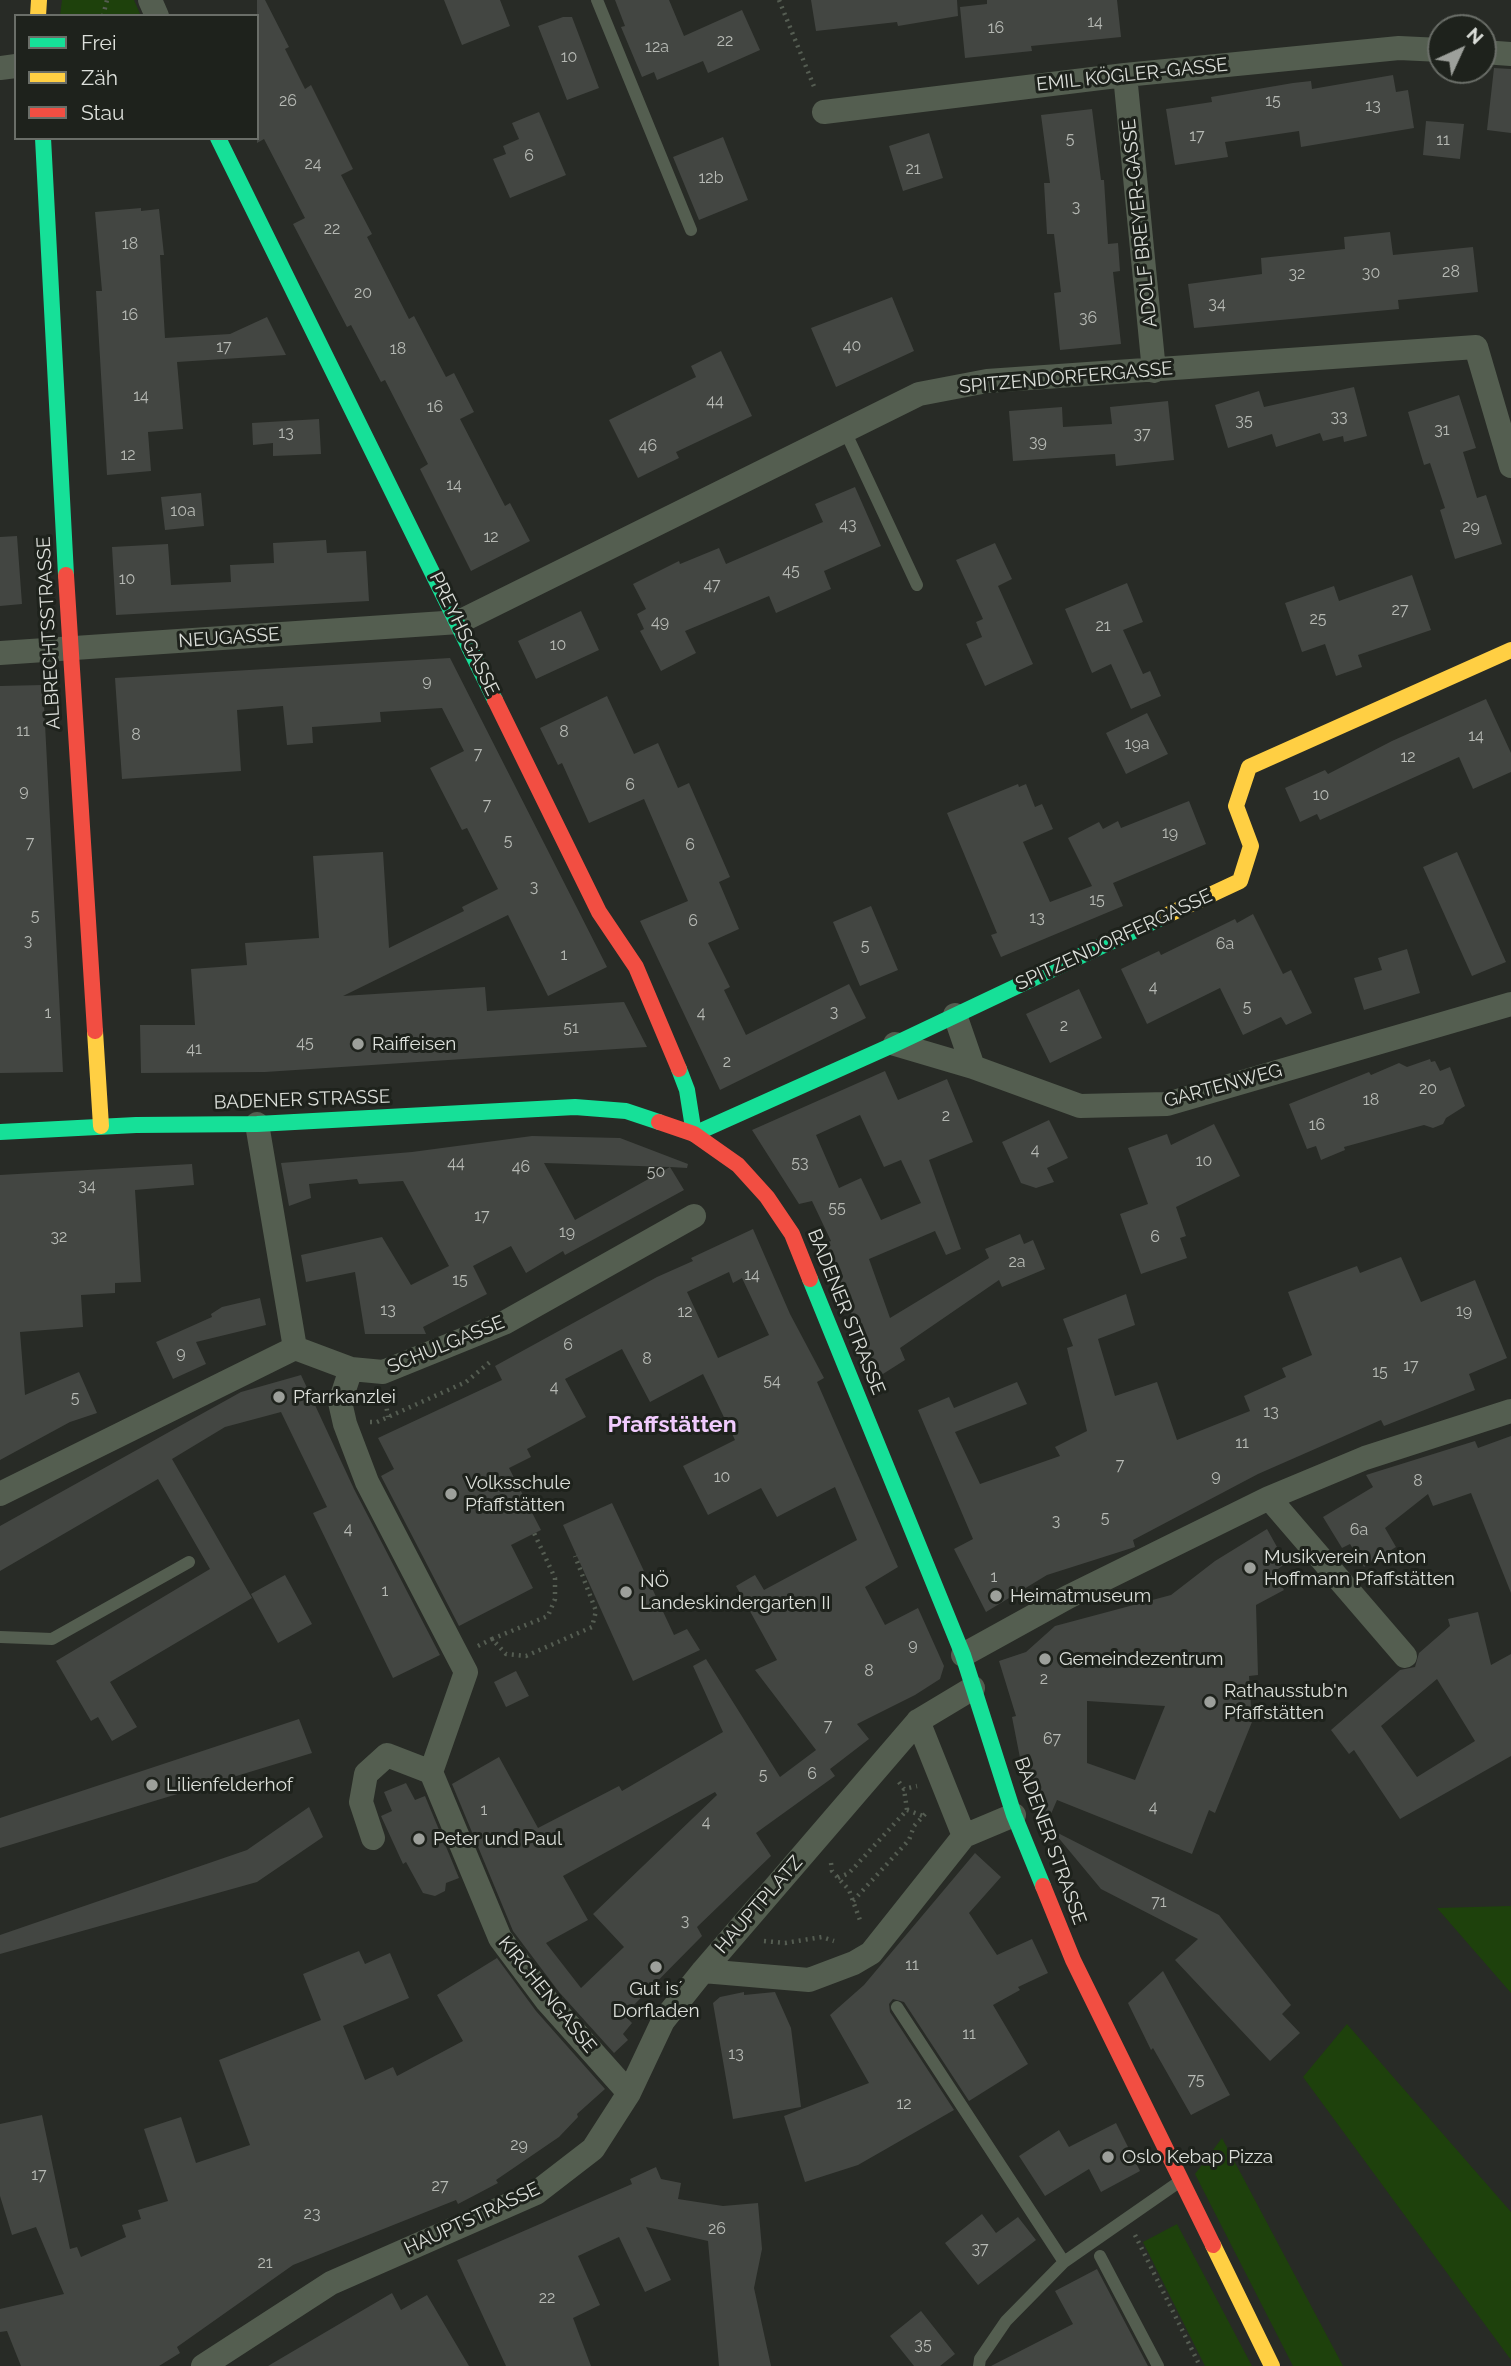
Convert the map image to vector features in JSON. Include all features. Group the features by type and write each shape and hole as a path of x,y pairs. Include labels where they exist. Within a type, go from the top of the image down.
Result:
{"street":[{"name":"EMIL KÖGLER-GASSE","path":"824,112 1125,75 1399,48 1427,49"},
{"name":"ADOLF BREYER-GASSE","path":"1125,75 1154,370"},
{"name":"ALBRECHTSSTRASSE","path":"43,140 70,648 101,1126"},
{"name":"PREYHSGASSE","path":"219,140 459,622 599,912 636,967 661,1021 687,1090 694,1134"},
{"name":"SPITZENDORFERGASSE","path":"459,622 919,394 987,381 1476,347 1511,466"},
{"name":"NEUGASSE","path":"0,653 459,622"},
{"name":"SPITZENDORFERGASSE","path":"694,1134 895,1044 1240,881 1251,846 1236,806 1249,767 1511,650"},
{"name":"GARTENWEG","path":"895,1044 973,1067 1080,1106 1167,1104 1511,1004"},
{"path":"955,1016 973,1067"},
{"name":"BADENER STRASSE","path":"0,1132 101,1126 257,1124 575,1107 626,1111 694,1134 738,1165 767,1197 792,1234 963,1655 1014,1815 1073,1961 1272,2366"},
{"path":"0,1494 295,1348 257,1124"},
{"name":"SCHULGASSE","path":"295,1348 351,1369 383,1372 505,1323 694,1216"},
{"path":"351,1369 340,1402 345,1424 367,1482 463,1664 431,1772 387,1755 366,1774 361,1802 373,1838"},
{"path":"963,1655 1069,1597 1269,1499 1365,1458 1511,1411"},
{"path":"1269,1499 1405,1656"},
{"name":"HAUPTPLATZ","path":"703,1971 918,1721 973,1688"},
{"path":"918,1721 964,1836"},
{"name":"KIRCHENGASSE","path":"431,1772 500,1938 547,2001 629,2093"},
{"name":"HAUPTPLATZ","path":"703,1971 809,1980 854,1963 871,1953 964,1836 1014,1815"},
{"name":"HAUPTSTRASSE","path":"203,2366 331,2283 536,2193 593,2149 629,2093 663,2021 703,1971"}],"lane":[{"path":"597,0 691,230"},
{"path":"845,431 917,585"},
{"path":"0,1637 52,1639 189,1562"},
{"path":"897,2007 1064,2262"},
{"path":"979,2366 980,2359 1006,2321 1064,2262 1180,2182"},
{"path":"1100,2256 1158,2366"}],"path":[{"path":"779,0 824,112"},
{"path":"364,1415 368,1421 377,1422 466,1382 491,1362"},
{"path":"378,1394 386,1404 388,1417"},
{"path":"463,1664 492,1639 548,1616 555,1599 555,1578 534,1533"},
{"path":"492,1639 506,1654 526,1656 592,1627 596,1607 575,1556"},
{"path":"904,1789 907,1810"},
{"path":"853,1901 909,1840 914,1826 933,1805"},
{"path":"838,1878 849,1873 907,1810"},
{"path":"907,1810 923,1816"},
{"path":"826,1828 832,1871 849,1891 871,1953"},
{"path":"759,1940 785,1943 822,1937 844,1941"},
{"path":"1126,2218 1200,2366"}],"green space":[{"path":"62,0 134,0 140,14 60,14"},
{"path":"1511,1906 1511,1993 1437,1908"},
{"path":"1347,2024 1511,2212 1511,2360 1303,2077"},
{"path":"1222,2138 1343,2366 1293,2366 1195,2174"},
{"path":"1177,2224 1252,2366 1205,2366 1143,2242"}],"building":[{"path":"257,0 265,0 289,47 285,49 305,89 311,85 353,169 341,175 372,234 367,237 409,319 414,316 446,377 454,373 474,412 460,419 505,506 510,503 530,541 471,571 420,469 428,464 385,380 381,382 351,325 347,327 293,224 305,218 264,139 257,143"},
{"path":"444,0 500,0 510,26 462,45"},
{"path":"615,0 669,0 684,36 742,10 760,50 708,73 703,61 657,80 654,72 642,77 621,27 625,26"},
{"path":"811,0 957,0 958,16 898,26 897,22 816,31"},
{"path":"987,0 1117,0 1121,37 1031,46 1032,51 965,58 960,7 987,4"},
{"path":"563,17 572,17 599,88 567,100 538,26"},
{"path":"1497,68 1511,69 1511,133 1487,130 1492,84 1497,84"},
{"path":"1393,75 1396,92 1408,90 1414,128 1301,147 1299,131 1225,142 1228,157 1175,165 1166,109 1212,102 1211,97 1293,83 1311,81 1312,89"},
{"path":"1092,109 1101,180 1104,180 1108,244 1118,243 1120,271 1113,272 1121,344 1060,350 1054,293 1061,292 1054,234 1047,234 1044,183 1050,183 1041,115"},
{"path":"539,112 566,175 510,198 493,159 506,154 503,146 519,139 512,123"},
{"path":"1426,121 1464,124 1460,159 1423,155"},
{"path":"929,133 943,178 903,191 889,146"},
{"path":"723,137 748,200 699,220 673,157"},
{"path":"141,208 141,211 159,209 164,255 160,255 165,338 230,334 267,317 286,355 177,362 183,429 148,432 151,471 107,475 96,291 102,291 95,212"},
{"path":"1390,232 1393,255 1473,247 1478,292 1398,300 1399,309 1194,328 1188,284 1262,274 1261,258 1345,249 1344,237"},
{"path":"892,297 914,351 836,387 811,328"},
{"path":"721,351 752,416 676,452 679,458 638,478 609,420 696,377 691,366"},
{"path":"1354,387 1367,436 1344,442 1343,436 1323,441 1320,433 1276,447 1272,434 1228,448 1215,405 1259,391 1264,407"},
{"path":"1459,395 1476,448 1463,452 1477,498 1486,495 1502,544 1455,559 1440,510 1445,508 1430,463 1424,465 1408,412"},
{"path":"1168,401 1174,460 1116,466 1115,454 1013,461 1009,411 1062,407 1063,427 1112,424 1110,407"},
{"path":"319,419 321,454 273,456 273,443 253,445 252,423"},
{"path":"855,487 881,546 824,571 831,589 776,613 769,596 685,631 696,653 661,671 640,631 644,629 637,614 646,609 633,584 679,561 680,564 719,548 726,564 823,522 815,504"},
{"path":"201,493 204,526 165,530 161,497"},
{"path":"17,536 22,604 0,606 0,537"},
{"path":"326,540 327,553 366,551 369,601 116,615 112,547 168,544 171,585 231,582 230,565 274,563 273,543"},
{"path":"995,543 1012,579 998,586 1033,664 985,686 966,644 982,637 976,622 983,619 956,560"},
{"path":"1412,575 1431,630 1358,655 1362,667 1336,676 1325,644 1302,652 1285,603 1334,586 1339,601"},
{"path":"1127,583 1143,622 1123,630 1143,674 1150,671 1161,696 1131,709 1111,664 1092,673 1065,609"},
{"path":"581,611 599,650 536,679 518,641"},
{"path":"450,658 607,967 548,996 508,915 343,996 485,987 487,1011 624,1002 647,1047 265,1072 141,1073 140,1025 195,1025 191,969 247,965 245,943 319,938 313,856 383,852 389,948 464,911 462,907 498,889 467,828 462,830 430,768 464,751 442,708 380,712 381,722 312,727 313,743 287,745 283,706 237,710 241,771 122,779 115,678"},
{"path":"43,685 63,1072 0,1073 0,686"},
{"path":"607,696 634,754 658,743 678,788 689,783 730,877 719,882 739,929 708,943 730,987 724,990 746,1035 849,984 866,1018 720,1090 640,921 688,901 644,799 589,823 562,763 558,765 540,728"},
{"path":"1486,699 1511,753 1511,772 1473,789 1459,757 1320,820 1317,814 1300,822 1285,788 1325,770 1328,774 1392,741"},
{"path":"1147,713 1168,754 1126,774 1106,733"},
{"path":"1018,784 1019,787 1026,784 1035,807 1042,804 1053,829 1023,842 1050,902 1092,886 1068,838 1099,822 1103,829 1118,821 1121,828 1189,801 1206,844 1113,883 1123,906 1001,957 991,935 997,933 947,813"},
{"path":"1457,852 1506,962 1472,976 1423,867"},
{"path":"871,906 898,970 860,986 833,922"},
{"path":"1253,914 1283,974 1291,970 1312,1013 1286,1025 1281,1017 1243,1035 1220,988 1147,1024 1121,969 1159,951 1161,955 1235,919 1237,923"},
{"path":"1407,949 1420,993 1364,1010 1354,978 1382,970 1378,958"},
{"path":"1079,989 1102,1038 1050,1063 1026,1014"},
{"path":"1430,1059 1431,1062 1435,1061 1440,1071 1450,1067 1465,1106 1446,1118 1443,1124 1433,1128 1424,1125 1344,1147 1345,1150 1321,1160 1316,1146 1307,1149 1289,1104 1369,1072 1371,1075 1399,1063 1407,1067"},
{"path":"885,1071 898,1100 947,1079 973,1142 929,1160 961,1249 946,1255 935,1231 869,1259 890,1318 989,1258 985,1249 1020,1234 1024,1244 1033,1240 1045,1269 1002,1287 999,1280 900,1348 905,1360 875,1379 826,1243 831,1241 812,1201 799,1204 752,1130","holes":["860,1115 884,1167 901,1160 921,1203 881,1220 861,1178 839,1188 816,1135"]},
{"path":"1049,1120 1068,1158 1047,1168 1054,1182 1036,1188 1021,1183 1002,1142"},
{"path":"1214,1124 1240,1176 1176,1207 1186,1236 1180,1238 1187,1258 1141,1274 1120,1214 1148,1204 1128,1148 1167,1134 1171,1145"},
{"path":"532,1136 620,1138 688,1164 687,1168 670,1167 684,1190 565,1255 563,1251 526,1273 511,1246 473,1266 487,1294 423,1327 426,1334 365,1334 355,1272 306,1282 301,1255 382,1237 411,1285 449,1266 403,1181 359,1184 357,1179 309,1184 311,1198 289,1206 281,1163 412,1152","holes":["544,1163 670,1167 575,1220"]},
{"path":"192,1164 194,1185 135,1190 141,1282 115,1283 115,1293 81,1295 83,1327 20,1332 25,1395 79,1372 97,1413 70,1422 0,1460 0,1175"},
{"path":"753,1229 790,1314 824,1378 817,1382 898,1567 865,1587 885,1625 918,1608 944,1666 940,1679 915,1695 857,1724 869,1739 830,1769 835,1776 756,1833 771,1856 697,1927 702,1936 624,2015 632,2023 623,2034 628,2040 614,2053 559,1992 513,1931 452,1784 499,1757 538,1828 619,1786 622,1791 723,1732 693,1666 706,1659 780,1777 816,1750 755,1670 777,1660 736,1586 755,1575 764,1590 857,1540 835,1487 777,1517 761,1488 708,1515 683,1466 735,1440 703,1374 650,1402 622,1349 565,1379 586,1417 527,1449 531,1457 509,1468 541,1530 511,1545 533,1588 459,1626 381,1476 394,1469 378,1438 502,1380 495,1366 657,1277 693,1261 691,1258","holes":["729,1272 733,1283 742,1278 769,1335 718,1358 687,1292","715,1792 717,1795 593,1914 624,1947 581,1988 546,1943 588,1920 563,1876"]},
{"path":"1401,1257 1421,1302 1475,1280 1507,1358 1469,1374 1475,1390 1384,1426 1381,1420 1258,1474 1133,1540 1135,1547 1047,1575 986,1612 954,1549 973,1539 918,1410 949,1397 954,1408 1017,1382 1027,1404 955,1432 980,1484 1060,1456 1055,1447 1087,1431 1067,1348 1073,1346 1063,1319 1126,1294 1135,1325 1098,1339 1115,1396 1157,1382 1177,1440 1250,1411 1244,1396 1286,1377 1282,1368 1312,1355 1288,1292 1357,1266 1360,1273"},
{"path":"260,1298 266,1325 196,1342 206,1364 173,1379 156,1342 212,1317 211,1314 222,1307"},
{"path":"301,1375 354,1489 440,1655 393,1678 313,1513 327,1507 281,1412 225,1427 172,1459 252,1598 110,1682 137,1727 112,1741 98,1717 91,1721 56,1661 210,1569 158,1479 0,1571 0,1526 241,1392"},
{"path":"1511,1436 1511,1593 1471,1493 1433,1506 1428,1494 1385,1528 1396,1547 1364,1567 1350,1544 1342,1548 1323,1517 1373,1487 1366,1475 1475,1441 1478,1448"},
{"name":"NÖ Landeskindergarten II","path":"612,1503 674,1635 687,1629 700,1650 633,1681 563,1525"},
{"path":"1267,1529 1286,1563 1274,1572 1284,1590 1256,1605 1258,1675 1249,1676 1252,1722 1215,1813 1209,1810 1192,1854 1057,1800 1044,1830 1026,1762 1021,1763 1012,1717 1016,1716 999,1661 1026,1652 1055,1626 1171,1595 1215,1561","holes":["1087,1701 1165,1706 1135,1780 1087,1763"]},
{"path":"285,1575 312,1624 278,1643 251,1594"},
{"path":"1478,1612 1491,1665 1511,1654 1511,1756 1400,1819 1354,1750 1349,1754 1331,1730 1400,1670 1415,1667 1419,1653 1450,1626 1448,1619","holes":["1437,1679 1475,1741 1417,1777 1381,1726"]},
{"path":"516,1671 529,1696 506,1707 494,1682"},
{"name":"Lilienfelderhof","path":"299,1719 312,1753 0,1848 0,1818"},
{"name":"Peter und Paul","path":"406,1783 415,1800 425,1796 459,1878 446,1883 445,1891 435,1896 423,1893 406,1862 403,1864 381,1816 392,1811 384,1792"},
{"path":"309,1807 323,1837 257,1882 0,1954 0,1935 247,1850"},
{"path":"1052,1830 1219,1915 1291,2005 1282,2014 1300,2033 1270,2061 1175,1960 1198,1939 1101,1889"},
{"path":"975,1853 1001,1877 969,1913 997,1955 1032,1939 1048,1973 1018,1987 1020,1990 993,2005 1028,2064 969,2101 904,2002 893,1999 889,2004 890,2012 954,2110 858,2165 805,2182 784,2116 869,2083 830,2015 864,1985"},
{"path":"359,1951 365,1964 390,1953 409,1998 343,2026 365,2080 393,2067 397,2076 463,2041 437,1995 497,1958 536,2011 605,2089 577,2114 578,2117 559,2137 496,2180 498,2183 458,2204 456,2200 293,2265 177,2347 180,2353 159,2366 21,2366 7,2331 0,2332 0,2309 64,2294 36,2227 12,2235 0,2196 0,2124 42,2115 70,2249 77,2247 81,2257 126,2237 122,2225 141,2219 138,2210 168,2201 144,2129 181,2117 196,2163 250,2145 219,2060 321,2020 303,1974"},
{"path":"1163,1971 1230,2095 1191,2115 1153,2048 1151,2050 1128,2003"},
{"path":"744,1992 744,1995 775,1992 791,2028 801,2107 733,2119 713,2003 720,1997"},
{"path":"1116,2123 1140,2171 1101,2192 1089,2169 1045,2196 1019,2156 1059,2130 1069,2147"},
{"path":"656,2167 661,2179 681,2183 678,2199 723,2206 758,2203 762,2249 754,2288 771,2366 719,2366 708,2241 646,2227 671,2280 645,2292 619,2237 578,2256 600,2305 573,2318 591,2366 506,2366 457,2260 632,2184 630,2179"},
{"path":"982,2214 996,2233 1018,2217 1036,2240 978,2285 945,2243"},
{"path":"1097,2269 1148,2366 991,2366 1073,2324 1055,2291"},
{"path":"392,2293 401,2310 427,2295 469,2366 268,2366"},
{"path":"921,2311 955,2354 940,2366 914,2366 890,2336"}],"traffic: fast":[{"path":"43,140 66,575"},
{"path":"219,140 495,700"},
{"path":"679,1069 687,1090 694,1134 895,1044 1163,917"},
{"path":"0,1132 136,1125 257,1124 575,1107 626,1111 659,1122"},
{"path":"810,1279 963,1655 1014,1815 1043,1886"}],"traffic: slow":[{"path":"38,14 39,0"},
{"path":"1163,917 1240,881 1251,846 1236,806 1249,767 1511,650"},
{"path":"95,1031 101,1126"},
{"path":"1213,2245 1272,2366"}],"traffic: jam":[{"path":"66,575 95,1031"},
{"path":"495,700 599,912 636,967 679,1069"},
{"path":"659,1122 694,1134 738,1165 767,1197 792,1234 810,1279"},
{"path":"1043,1886 1073,1960 1213,2245"}],"place":[{"name":"Raiffeisen","path":"358,1044"},
{"name":"Pfarrkanzlei","path":"279,1397"},
{"name":"Volksschule Pfaffstätten","path":"451,1494"},
{"name":"Musikverein Anton Hoffmann Pfaffstätten","path":"1250,1568"},
{"name":"NÖ Landeskindergarten II","path":"626,1592"},
{"name":"Heimatmuseum","path":"996,1596"},
{"name":"Gemeindezentrum","path":"1045,1659"},
{"name":"Rathausstub'n Pfaffstätten","path":"1210,1702"},
{"name":"Lilienfelderhof","path":"152,1785"},
{"name":"Peter und Paul","path":"419,1839"},
{"name":"Gut is´ Dorfladen","path":"656,1967"},
{"name":"Oslo Kebap Pizza","path":"1108,2157"}],"district":[{"name":"Pfaffstätten","path":"672,1425"}]}
